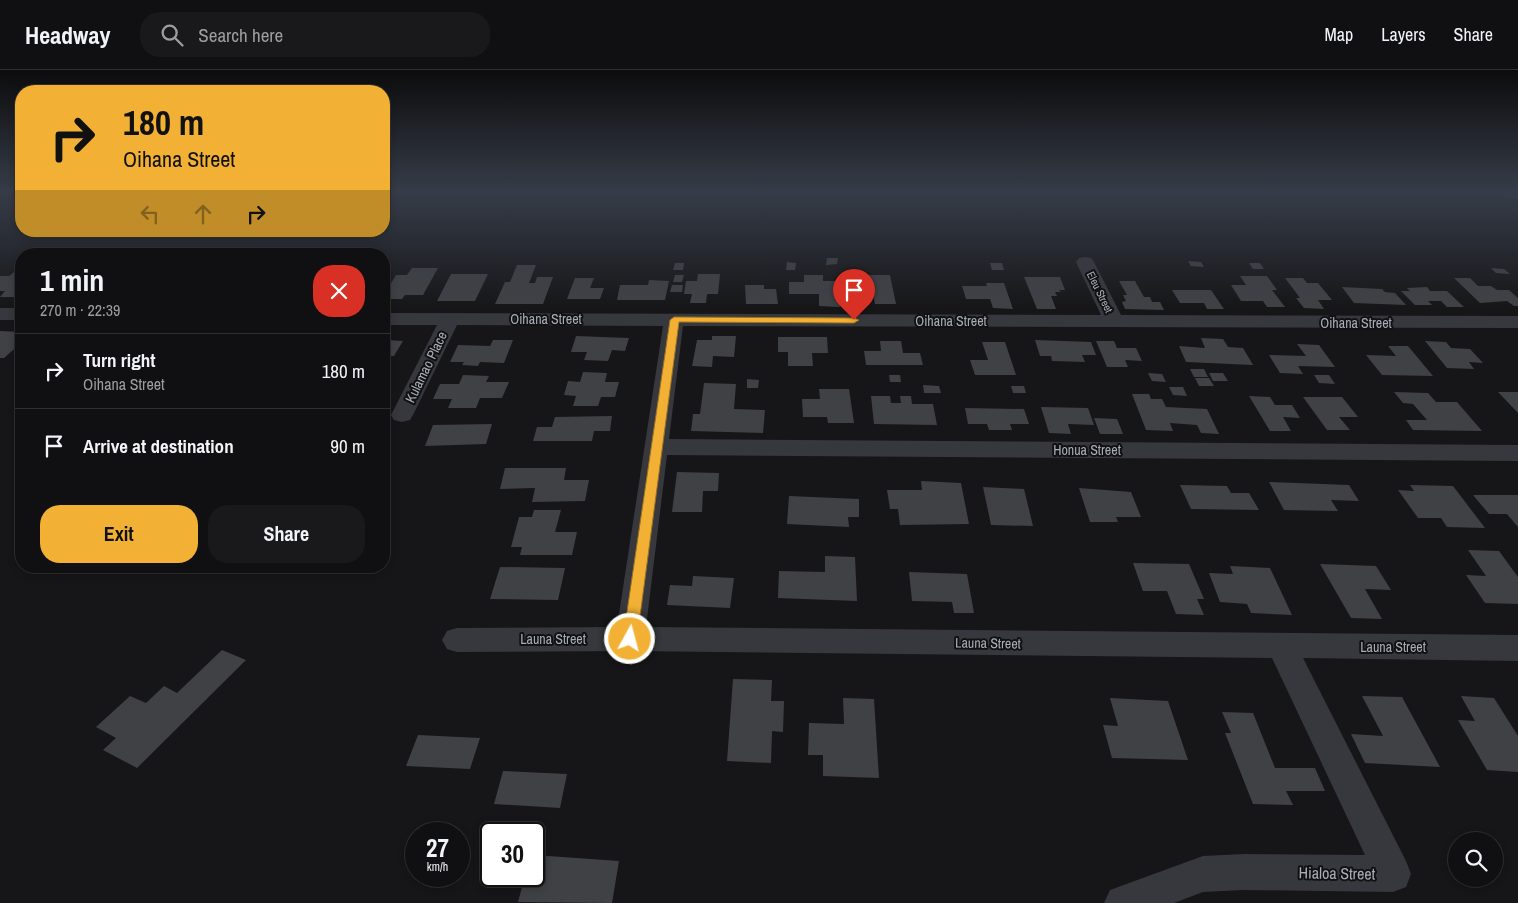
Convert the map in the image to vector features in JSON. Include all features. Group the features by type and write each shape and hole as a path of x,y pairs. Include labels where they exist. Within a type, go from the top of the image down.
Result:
{"street":[{"name":"Eleu Street","path":"1085,262 1114,321"},
{"path":"0,314 15,314"},
{"name":"Oihana Street","path":"390,319 1517,323"},
{"name":"Kulamao Place","path":"402,415 450,319"},
{"path":"630,639 674,320"},
{"name":"Honua Street","path":"656,447 1518,453"},
{"name":"Launa Street","path":"457,640 630,639 1518,648"},
{"name":"Hialoa Street","path":"1123,903 1203,874 1244,872 1393,874 1282,647"}],"building":[{"path":"827,258 838,258 837,264 826,265"},
{"path":"1188,261 1201,262 1204,267 1191,266"},
{"path":"787,262 796,263 795,270 786,270"},
{"path":"675,263 684,263 683,270 673,270"},
{"path":"990,263 1002,263 1004,270 992,270"},
{"path":"1249,263 1260,263 1264,269 1253,269"},
{"path":"517,265 536,265 529,283 535,283 537,277 553,277 543,304 495,304 505,282 510,282"},
{"path":"412,268 438,268 423,295 405,295 402,299 390,299 390,285 396,275 407,275"},
{"path":"1491,268 1504,269 1510,274 1496,273"},
{"path":"15,272 15,296 0,297 5,291 0,291 0,276 9,276"},
{"path":"451,274 488,274 475,301 437,301"},
{"path":"698,274 720,274 718,294 707,294 706,303 690,303 692,294 684,294 686,281 697,281"},
{"path":"675,275 684,275 682,282 673,282"},
{"path":"804,275 823,275 823,281 839,281 840,307 819,306 819,294 789,294 789,282 804,282"},
{"path":"854,275 890,275 896,304 875,304 873,295 852,295 850,283 855,284"},
{"path":"1240,276 1267,276 1277,290 1272,290 1285,307 1267,307 1263,301 1241,301 1231,285 1246,285"},
{"path":"1024,277 1060,277 1065,290 1055,292 1057,296 1051,296 1056,309 1037,309"},
{"path":"575,278 594,278 590,288 604,288 600,299 567,299"},
{"path":"1285,278 1303,278 1307,283 1318,283 1332,300 1318,300 1324,309 1304,308 1296,298 1300,298"},
{"path":"1454,278 1470,278 1478,286 1491,286 1497,290 1509,290 1518,298 1518,306 1514,306 1507,301 1480,303"},
{"path":"649,280 669,281 665,300 617,300 620,285 648,285"},
{"path":"1119,281 1135,281 1144,297 1150,297 1152,302 1160,302 1164,310 1125,309 1122,302 1126,301 1123,295 1127,295"},
{"path":"986,283 1004,283 1013,309 993,308 990,299 966,299 962,286 987,286"},
{"path":"672,285 683,285 682,292 670,292"},
{"path":"745,285 764,285 764,289 776,289 778,304 746,304"},
{"path":"1342,287 1382,289 1385,292 1395,293 1406,305 1354,303"},
{"path":"1427,287 1430,291 1447,291 1464,307 1447,307 1441,301 1428,301 1432,305 1415,305 1401,291 1410,291 1407,288"},
{"path":"1172,290 1211,290 1224,309 1207,309 1204,303 1180,303"},
{"path":"0,331 15,332 15,348 4,358 0,358"},
{"path":"576,336 629,338 625,351 612,350 608,361 584,360 587,352 571,352"},
{"path":"712,336 736,336 734,357 713,356 712,367 692,366 697,340 712,340"},
{"path":"778,337 827,337 828,353 812,353 813,366 788,366 788,352 778,352"},
{"path":"1201,338 1223,339 1228,347 1243,348 1253,365 1186,362 1179,346 1205,348"},
{"path":"390,340 403,341 394,356 390,356"},
{"path":"493,340 513,340 504,363 480,362 478,366 462,365 464,362 450,362 458,345 490,346"},
{"path":"1035,340 1091,342 1096,355 1082,355 1085,362 1052,361 1051,356 1040,356"},
{"path":"880,341 901,341 903,353 920,353 923,365 866,365 864,351 881,351"},
{"path":"1096,341 1114,341 1117,348 1136,348 1142,361 1125,360 1128,367 1107,367"},
{"path":"1425,341 1446,342 1451,348 1470,349 1483,363 1469,362 1474,369 1447,368"},
{"path":"982,342 1005,342 1016,375 975,375 970,360 988,360"},
{"path":"1297,344 1319,345 1335,367 1298,366 1303,374 1280,373 1269,355 1306,356"},
{"path":"1388,346 1408,346 1433,376 1382,375 1366,355 1396,356"},
{"path":"1190,369 1204,369 1208,377 1194,377"},
{"path":"583,372 607,373 605,382 619,382 615,397 601,397 598,406 573,406 576,396 564,395 568,381 580,382"},
{"path":"1148,373 1162,374 1166,382 1152,381"},
{"path":"1209,373 1223,373 1228,381 1213,381"},
{"path":"463,375 489,376 486,382 509,382 502,398 480,398 476,408 448,408 452,399 433,399 440,384 459,384"},
{"path":"889,375 900,375 901,382 890,382"},
{"path":"1314,375 1329,375 1335,384 1319,383"},
{"path":"1195,378 1209,378 1214,386 1199,386"},
{"path":"747,379 759,380 758,388 747,388"},
{"path":"704,383 736,384 734,409 765,410 763,433 691,431 693,414 700,414"},
{"path":"923,385 939,386 941,393 924,393"},
{"path":"1011,386 1024,386 1026,393 1013,393"},
{"path":"1169,387 1183,387 1187,396 1173,395"},
{"path":"819,389 849,389 854,423 828,423 827,417 803,417 802,399 820,399"},
{"path":"1394,392 1428,393 1436,402 1457,402 1482,431 1413,430 1406,420 1427,420 1413,404 1403,403"},
{"path":"1498,392 1518,392 1518,413"},
{"path":"1132,394 1149,394 1151,399 1162,399 1166,407 1207,409 1219,434 1201,433 1197,425 1170,423 1173,431 1146,430"},
{"path":"871,396 890,396 891,403 901,403 900,396 911,396 912,404 933,404 937,425 874,424"},
{"path":"1249,396 1270,397 1275,405 1292,405 1300,418 1283,417 1291,431 1270,431"},
{"path":"1303,397 1342,397 1358,417 1339,417 1350,430 1327,430"},
{"path":"1041,407 1088,408 1094,425 1068,424 1071,434 1049,433"},
{"path":"965,408 1024,409 1029,424 1010,424 1012,430 989,430 987,424 968,424"},
{"path":"612,416 610,431 594,431 592,441 533,441 537,427 552,427 555,417"},
{"path":"1094,418 1117,419 1123,434 1100,434"},
{"path":"492,424 486,444 425,446 433,425"},
{"path":"505,468 566,468 564,480 589,480 585,501 532,502 535,488 500,489"},
{"path":"677,472 719,473 718,491 703,491 702,512 672,512"},
{"path":"921,481 961,483 969,524 900,525 898,509 890,509 887,490 922,490"},
{"path":"1269,482 1349,485 1359,501 1331,500 1338,511 1284,510"},
{"path":"1180,485 1227,486 1231,493 1249,493 1259,510 1191,509"},
{"path":"1410,485 1453,486 1485,528 1447,527 1441,518 1418,518 1398,490 1414,491"},
{"path":"983,487 1024,489 1033,526 991,525"},
{"path":"1079,488 1131,492 1141,517 1116,517 1118,522 1090,522"},
{"path":"1473,495 1518,495 1518,527 1507,514 1489,514"},
{"path":"789,496 859,499 859,517 848,517 849,527 787,524"},
{"path":"534,510 561,510 555,532 577,532 572,555 520,555 522,547 511,547 519,517 532,517"},
{"path":"1468,550 1499,551 1518,577 1518,604 1485,603 1466,575 1486,576"},
{"path":"825,556 855,557 857,601 778,598 779,571 825,572"},
{"path":"1133,563 1189,564 1204,599 1197,599 1204,615 1176,614 1167,591 1143,591"},
{"path":"1320,564 1376,566 1391,590 1365,589 1382,619 1351,618"},
{"path":"1230,566 1270,568 1292,615 1251,613 1247,604 1220,602 1209,573 1233,574"},
{"path":"500,567 565,568 558,600 490,599"},
{"path":"909,572 967,574 974,613 954,613 952,602 912,601"},
{"path":"693,576 734,578 730,608 667,605 670,585 692,586"},
{"path":"222,650 246,660 137,768 103,750 116,738 96,727 130,696 146,703 164,686 177,693"},
{"path":"733,679 772,680 771,701 784,701 783,732 772,731 771,763 727,761"},
{"path":"1362,696 1402,697 1440,767 1365,763 1351,734 1383,736"},
{"path":"1461,696 1494,698 1518,736 1518,772 1487,770 1458,720 1475,721"},
{"path":"843,698 874,699 879,778 823,776 823,755 808,755 809,723 844,724"},
{"path":"1110,698 1168,701 1188,760 1112,758 1103,725 1118,726"},
{"path":"1222,712 1253,713 1275,768 1315,768 1325,791 1286,791 1293,805 1253,804 1225,733 1231,733"},
{"path":"418,735 480,738 470,769 406,766"},
{"path":"503,771 567,774 560,808 494,804"},
{"path":"545,856 619,861 612,903 518,902 522,887 545,887"}],"route":[{"path":"630,639 674,320 854,320"}]}
